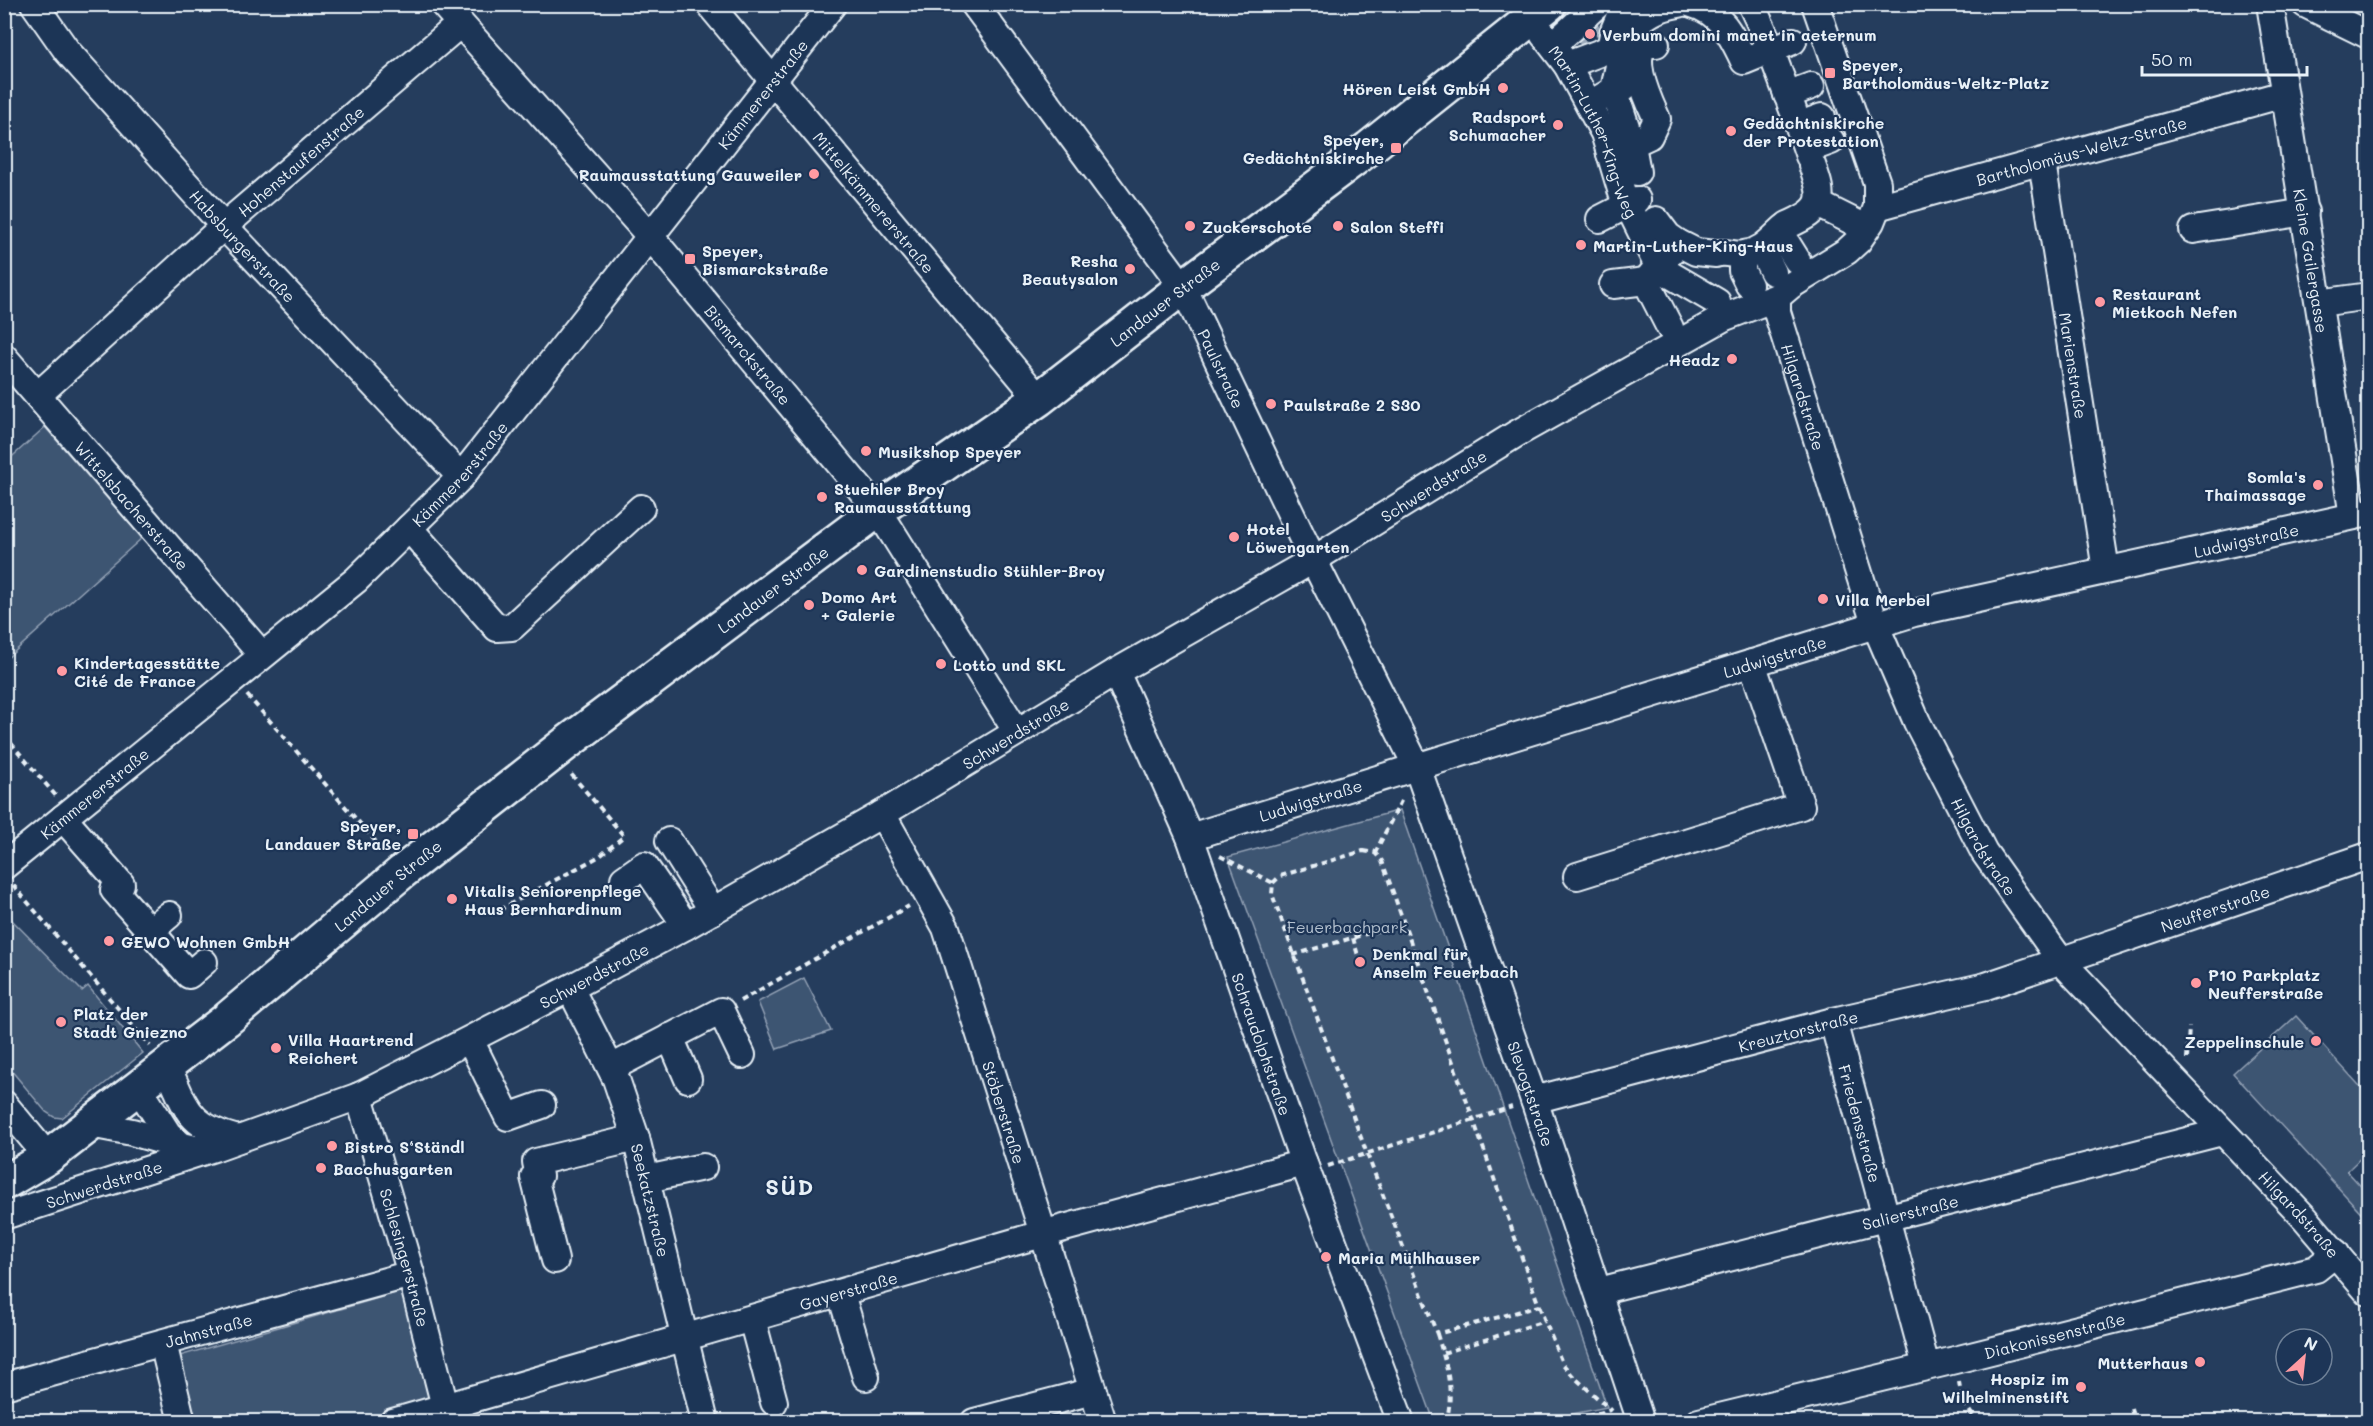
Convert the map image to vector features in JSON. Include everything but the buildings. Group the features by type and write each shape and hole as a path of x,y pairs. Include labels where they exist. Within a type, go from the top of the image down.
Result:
{"main road":[{"name":"Landauer Straße","path":"4,1183 48,1157 167,1066 226,1020 402,872 553,753 878,510 1039,399 1183,287 1369,148 1553,37"}],"street":[{"name":"Habsburgerstraße","path":"34,4 67,51 224,226 461,477"},
{"name":"Bismarckstraße","path":"443,4 650,236 878,510 1017,732"},
{"name":"Mittelkämmererstraße","path":"709,4 1039,399"},
{"name":"Kämmererstraße","path":"8,875 67,815 356,580 461,477 833,4"},
{"name":"Paulstraße","path":"974,4 1183,287 1313,560 1417,767"},
{"path":"1762,255 1790,286 1847,251 1858,241 1871,222 1877,207 1877,183 1815,4"},
{"name":"Kleine Gailergasse","path":"2270,4 2319,303 2361,515"},
{"path":"2305,4 2368,35"},
{"path":"1553,37 1580,19 1648,49"},
{"name":"Hohenstaufenstraße","path":"38,395 224,226 460,24"},
{"path":"1553,37 1648,49 1782,46 1808,130 1821,188 1818,204 1762,255 1696,252 1668,236 1641,198 1600,219"},
{"name":"Martin-Luther-King-Weg","path":"1553,37 1648,49 1641,198 1653,275 1670,328"},
{"name":"Bartholomäus-Weltz-Straße","path":"1877,207 2284,94"},
{"name":"Marienstraße","path":"2042,162 2106,570"},
{"path":"1818,204 1856,223"},
{"path":"2193,230 2305,212"},
{"path":"1653,275 1678,243"},
{"name":"Schwerdstraße","path":"4,1216 192,1148 238,1138 359,1095 470,1040 700,918 882,814 1116,672 1313,560 1516,434 1725,317 1762,255"},
{"name":"Hilgardstraße","path":"1762,255 1777,312 1875,624 1917,722 1984,852 2061,961 2336,1253 2368,1292"},
{"path":"1613,285 1653,275 1717,302"},
{"path":"2319,303 2362,297"},
{"name":"Wittelsbacherstraße","path":"4,357 262,655"},
{"path":"409,528 497,628 512,627 641,508"},
{"name":"Ludwigstraße","path":"1190,837 1875,624 2106,570 2361,515"},
{"path":"1577,876 1801,806 1752,663"},
{"name":"Schraudolphstraße","path":"1116,672 1190,837 1317,1164 1401,1422"},
{"name":"Slevogtstraße","path":"1417,767 1599,1291 1629,1419"},
{"name":"Stöberstraße","path":"882,814 946,927 1102,1422"},
{"path":"67,815 129,877 114,890 160,923 189,975 204,962"},
{"path":"659,844 700,918"},
{"name":"Neufferstraße","path":"2061,961 2368,856"},
{"path":"624,879 644,865 700,918"},
{"name":"Kreuztorstraße","path":"1534,1100 1833,1021 1986,986 2061,961"},
{"name":"Seekatzstraße","path":"570,988 611,1068 636,1138 705,1422"},
{"path":"611,1068 722,1011 742,1055"},
{"name":"Friedensstraße","path":"1833,1021 1926,1366"},
{"path":"670,1037 688,1079"},
{"path":"470,1040 508,1117 542,1105"},
{"path":"167,1066 194,1119 206,1128 238,1138"},
{"name":"Schwerdstraße","path":"138,1087 168,1134 192,1148"},
{"name":"Schlesingerstraße","path":"359,1095 411,1274 447,1414"},
{"path":"4,1104 48,1157"},
{"name":"Schwerdstraße","path":"90,1124 132,1132 192,1148"},
{"name":"Salierstraße","path":"1599,1291 2222,1132"},
{"path":"555,1260 534,1177 539,1176 536,1162 636,1138"},
{"name":"Gayerstraße","path":"393,1422 447,1414 752,1319 1042,1234 1317,1164"},
{"path":"647,1179 703,1167"},
{"name":"Diakonissenstraße","path":"1699,1422 2316,1269 2336,1253"},
{"name":"Jahnstraße","path":"4,1386 411,1274"},
{"path":"836,1295 849,1357"},
{"path":"836,1295 866,1377"},
{"path":"752,1319 774,1402"},
{"path":"163,1343 182,1422"},
{"path":"974,1422 1093,1391"}],"path":[{"path":"233,679 402,872"},
{"path":"4,735 67,815"},
{"path":"489,915 600,856 624,836 553,753"},
{"path":"1394,795 1406,791"},
{"path":"1406,791 1410,802"},
{"path":"1375,852 1406,791"},
{"path":"1224,849 1213,853 1273,883"},
{"path":"1446,1422 1451,1397 1447,1368 1437,1334 1367,1154 1272,894 1273,883 1280,876 1363,851 1375,852 1382,861 1539,1306 1562,1363 1610,1410 1629,1419"},
{"path":"8,875 167,1066"},
{"path":"722,1011 928,896"},
{"path":"1293,955 1404,923"},
{"path":"1353,938 1359,959"},
{"path":"1317,1164 1367,1154 1502,1110"},
{"path":"1437,1334 1539,1306"},
{"path":"1443,1353 1545,1321"},
{"path":"1955,1360 1962,1400 1977,1422"},
{"path":"1567,1422 1610,1410 1614,1403"},
{"path":"2131,1407 2134,1422"}],"green space":[{"path":"45,427 142,538 5,660 5,463"},
{"name":"Feuerbachpark","path":"1400,810 1607,1407 1538,1421 1434,1421 1228,857"},
{"name":"Platz der Stadt Gniezno","path":"5,913 82,991 88,986 143,1053 62,1118 54,1117 46,1112 5,1063"},
{"path":"804,978 831,1031 777,1049 758,1002"},
{"path":"2296,1016 2368,1095 2368,1151 2347,1171 2368,1194 2368,1220 2233,1073"},
{"path":"406,1290 436,1401 357,1421 190,1421 176,1357"}],"waterway":[{"path":"1594,46 1584,44 1578,36 1579,31 1585,25 1596,27 1597,32"}],"place":[{"name":"Verbum domini manet in aeternum","path":"1590,34"},
{"name":"Speyer, Bartholomäus-Weltz-Platz","path":"1830,73"},
{"name":"Hören Leist GmbH","path":"1503,88"},
{"name":"Radsport Schumacher","path":"1558,125"},
{"name":"Gedächtniskirche der Protestation","path":"1731,131"},
{"name":"Speyer, Gedächtniskirche","path":"1396,148"},
{"name":"Raumausstattung Gauweiler","path":"814,174"},
{"name":"Zuckerschote","path":"1190,226"},
{"name":"Salon Steffi","path":"1338,226"},
{"name":"Martin-Luther-King-Haus","path":"1581,245"},
{"name":"Speyer, Bismarckstraße","path":"690,259"},
{"name":"Resha Beautysalon","path":"1130,269"},
{"name":"Restaurant Mietkoch Nefen","path":"2100,302"},
{"name":"Headz","path":"1732,359"},
{"name":"Paulstraße 2 S30","path":"1271,404"},
{"name":"Musikshop Speyer","path":"866,451"},
{"name":"Somla's Thaimassage","path":"2318,485"},
{"name":"Stuehler Broy Raumausstattung","path":"822,497"},
{"name":"Hotel Löwengarten","path":"1234,537"},
{"name":"Gardinenstudio Stühler-Broy","path":"862,570"},
{"name":"Villa Merbel","path":"1823,599"},
{"name":"Domo Art + Galerie","path":"809,605"},
{"name":"Lotto und SKL","path":"941,664"},
{"name":"Kindertagesstätte Cité de France","path":"62,671"},
{"name":"Speyer, Landauer Straße","path":"413,834"},
{"name":"Vitalis Seniorenpflege Haus Bernhardinum","path":"452,899"},
{"name":"GEWO Wohnen GmbH","path":"109,941"},
{"name":"Denkmal für Anselm Feuerbach","path":"1360,962"},
{"name":"P10 Parkplatz Neufferstraße","path":"2196,983"},
{"name":"Platz der Stadt Gniezno","path":"61,1022"},
{"name":"Zeppelinschule","path":"2316,1041"},
{"name":"Villa Haartrend Reichert","path":"276,1048"},
{"name":"Bistro S‘Ständl","path":"332,1146"},
{"name":"Bacchusgarten","path":"321,1168"},
{"name":"Maria Mühlhauser","path":"1326,1257"},
{"name":"Mutterhaus","path":"2200,1362"},
{"name":"Hospiz im Wilhelminenstift","path":"2081,1387"}],"district":[{"name":"SÜD","path":"790,1186"}]}
